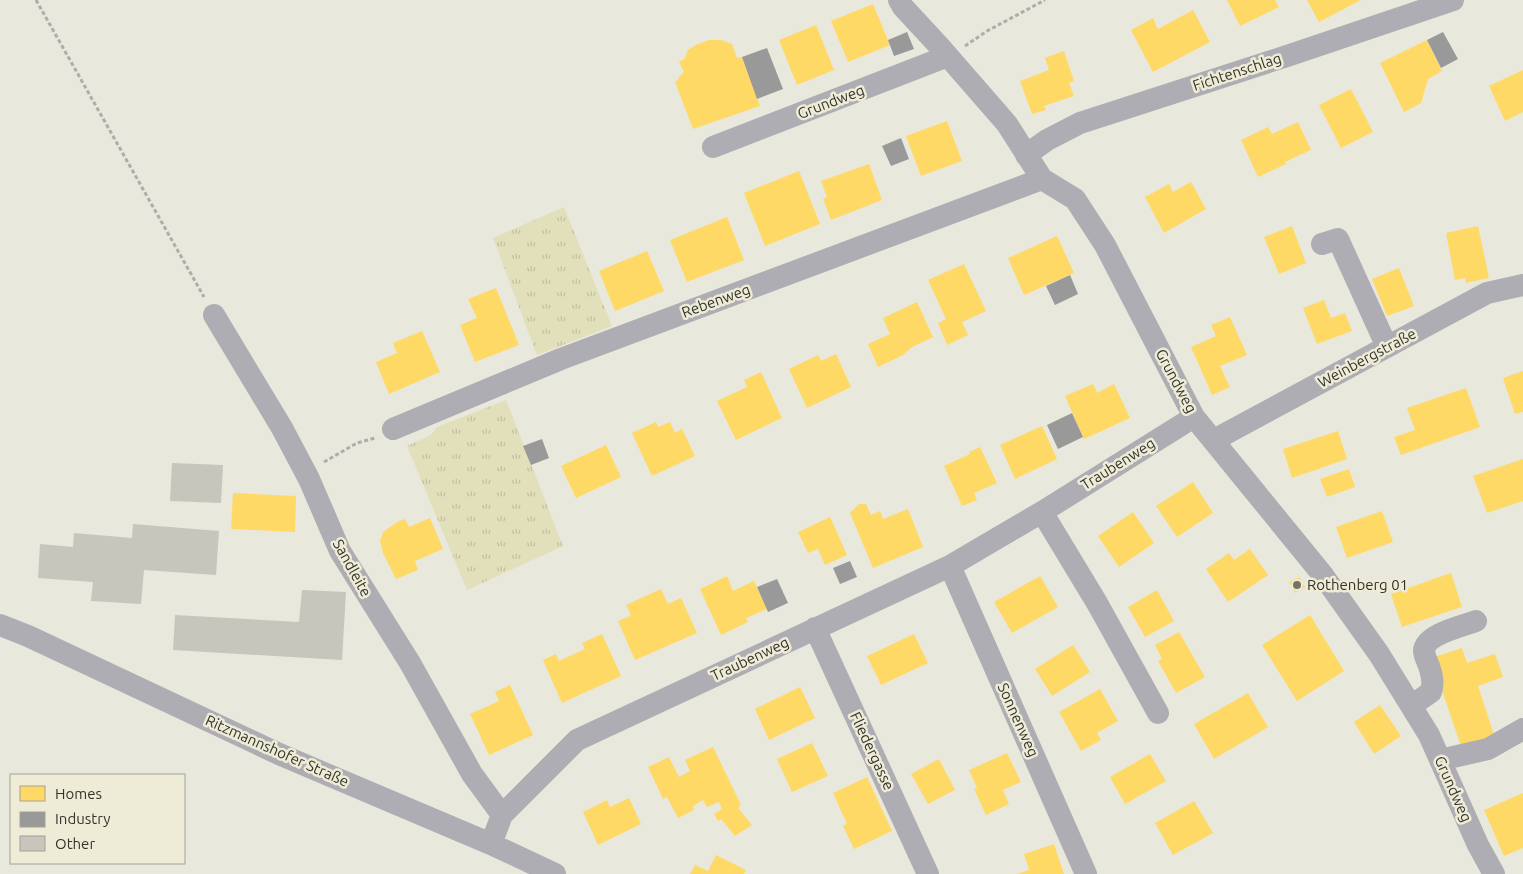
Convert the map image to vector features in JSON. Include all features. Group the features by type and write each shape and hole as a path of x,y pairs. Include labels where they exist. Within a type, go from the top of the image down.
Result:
{"street":[{"name":"Grundweg","path":"898,0 902,7 1008,124 1042,180 1075,199 1105,245 1194,417 1322,574 1379,654 1429,735 1478,845 1494,874"},
{"name":"Fichtenschlag","path":"1026,155 1047,140 1080,123 1453,0"},
{"name":"Grundweg","path":"713,147 948,56"},
{"name":"Rebenweg","path":"393,429 561,358 1042,180"},
{"path":"1322,244 1338,239 1387,347"},
{"name":"Weinbergstraße","path":"1214,440 1487,293 1523,285"},
{"name":"Sandleite","path":"214,315 282,428 309,479 340,551 410,663 472,774 502,815"},
{"name":"Traubenweg","path":"492,844 502,815 577,740 950,566 1042,512 1194,417"},
{"path":"1042,512 1097,603 1158,713"},
{"name":"Sonnenweg","path":"950,566 1086,874"},
{"path":"1411,706 1431,692 1433,686 1424,652 1426,644 1433,637 1476,621"},
{"name":"Ritzmannshofer Straße","path":"0,625 28,636 279,754 492,844 555,874"},
{"name":"Fliedergasse","path":"815,628 928,874"},
{"path":"1440,760 1488,748 1523,729"}],"path":[{"path":"36,0 214,315"},
{"path":"948,56 988,31 1045,0"},
{"path":"309,479 325,462 357,443 383,436 393,429"}],"green space":[{"path":"564,207 612,326 537,355 493,238"},
{"path":"506,400 563,546 467,590 407,446 431,435 437,427"}],"building: Homes":[{"path":"1227,0 1275,0 1279,7 1240,26"},
{"path":"1307,0 1361,0 1319,22"},
{"path":"873,4 890,45 848,62 831,21"},
{"path":"1193,10 1210,42 1153,72 1131,30 1153,18 1158,29"},
{"path":"816,25 834,70 797,85 779,40"},
{"path":"709,40 721,40 732,44 737,58 742,57 760,106 693,129 675,82 684,72 679,62 684,59 688,50"},
{"path":"1427,40 1442,71 1428,79 1421,103 1404,112 1380,63"},
{"path":"1064,51 1074,81 1069,83 1074,96 1044,106 1046,110 1032,114 1020,81 1049,70 1045,58"},
{"path":"1523,70 1523,112 1505,121 1489,86"},
{"path":"1351,89 1373,132 1341,148 1319,105"},
{"path":"947,121 962,161 921,176 906,136"},
{"path":"1298,122 1311,150 1258,177 1241,140 1268,127 1272,134"},
{"path":"869,164 882,200 831,220 823,199 827,197 821,181"},
{"path":"799,171 820,224 765,246 744,193"},
{"path":"1191,182 1206,209 1164,233 1145,197 1169,184 1173,192"},
{"path":"727,217 744,260 687,282 670,240"},
{"path":"1292,226 1306,263 1279,274 1264,237"},
{"path":"1478,226 1489,278 1466,283 1465,278 1455,280 1446,233"},
{"path":"1057,236 1074,273 1024,295 1008,258"},
{"path":"647,251 664,291 615,311 599,271"},
{"path":"964,264 986,311 962,322 968,335 947,345 938,323 946,319 928,280"},
{"path":"1399,268 1414,306 1387,316 1372,279"},
{"path":"496,288 519,345 475,362 460,325 477,318 468,299"},
{"path":"1324,300 1331,318 1345,313 1352,331 1317,344 1303,308"},
{"path":"917,302 933,337 878,367 868,344 890,334 883,318"},
{"path":"1230,317 1247,355 1220,366 1230,387 1212,395 1191,347 1216,336 1211,325"},
{"path":"422,331 440,372 389,394 376,362 397,353 393,343"},
{"path":"836,354 851,387 807,408 789,369 818,355 821,361"},
{"path":"1523,371 1523,412 1515,414 1503,378"},
{"path":"761,372 782,418 736,440 717,401 747,387 744,380"},
{"path":"1093,384 1097,393 1114,384 1130,418 1084,439 1065,396"},
{"path":"1466,388 1480,427 1401,455 1394,437 1415,430 1407,408"},
{"path":"656,422 658,427 670,422 675,433 682,429 695,456 652,476 632,433"},
{"path":"1042,426 1057,459 1015,479 1000,445"},
{"path":"1338,431 1347,459 1292,478 1283,449"},
{"path":"606,445 621,477 576,498 561,466"},
{"path":"980,447 997,483 974,493 977,500 962,506 944,466 970,454 969,452"},
{"path":"1523,459 1523,501 1487,513 1473,476"},
{"path":"1349,469 1355,487 1327,497 1320,479"},
{"path":"1193,482 1213,513 1177,537 1156,506"},
{"path":"233,493 296,496 295,532 231,529"},
{"path":"859,504 866,504 871,515 880,511 883,519 908,509 923,547 873,568 850,513"},
{"path":"1382,511 1393,542 1347,558 1336,527"},
{"path":"1133,512 1154,543 1119,567 1098,536"},
{"path":"830,517 847,555 825,565 818,549 808,553 798,532"},
{"path":"430,518 443,549 415,561 418,570 396,579 383,553 380,541 383,532 405,519 409,527"},
{"path":"1250,549 1268,575 1228,602 1206,569 1229,553 1234,560"},
{"path":"1451,573 1462,607 1402,627 1391,594"},
{"path":"727,576 733,591 754,581 767,609 746,618 748,622 721,635 700,589"},
{"path":"1040,576 1058,607 1012,633 994,602"},
{"name":"Rothenberg 01","path":"1299,577 1305,587 1295,593 1289,582"},
{"path":"661,589 668,604 681,598 697,633 635,660 618,621 631,616 626,605"},
{"path":"1157,590 1174,621 1145,637 1128,607"},
{"path":"1310,615 1344,671 1297,701 1262,645"},
{"path":"1179,632 1205,677 1176,693 1158,661 1162,659 1155,645"},
{"path":"602,634 621,676 562,703 543,660 556,654 559,661 585,649 582,643"},
{"path":"914,634 928,663 881,685 867,656"},
{"path":"1073,645 1090,672 1052,696 1035,669"},
{"path":"1462,648 1467,663 1495,654 1503,677 1478,686 1495,738 1462,749 1431,658"},
{"path":"510,685 533,735 489,755 470,714 499,701 495,692"},
{"path":"800,687 815,718 769,740 755,709"},
{"path":"1100,689 1118,721 1097,733 1101,740 1081,751 1059,712"},
{"path":"1248,693 1268,727 1214,759 1194,724"},
{"path":"1380,705 1401,736 1374,754 1354,722"},
{"path":"812,743 828,776 792,792 777,759"},
{"path":"713,747 741,805 738,808 752,825 735,836 721,819 718,821 714,814 722,809 719,802 707,807 703,800 693,806 694,810 678,818 667,797 663,799 648,767 669,757 679,777 690,771 685,760"},
{"path":"1007,753 1021,782 1003,790 1009,804 986,815 974,789 977,788 969,770"},
{"path":"1150,754 1166,781 1125,804 1110,777"},
{"path":"939,759 955,790 928,804 911,774"},
{"path":"867,777 892,831 854,849 843,826 847,824 833,793"},
{"path":"1523,793 1523,848 1504,856 1484,810"},
{"path":"629,798 641,824 598,845 583,812 607,800 610,807"},
{"path":"1194,801 1213,833 1173,855 1155,823"},
{"path":"1054,844 1064,874 1017,874 1029,870 1024,854"},
{"path":"716,855 746,870 744,874 690,874 695,865 708,871"}],"building: Industry":[{"path":"907,32 914,49 894,56 888,40"},
{"path":"1443,32 1458,59 1441,68 1427,40"},
{"path":"767,48 783,89 757,99 742,57"},
{"path":"901,138 909,159 891,166 882,146"},
{"path":"1070,275 1078,294 1055,305 1046,286"},
{"path":"1072,413 1083,437 1058,449 1047,425"},
{"path":"542,439 549,458 531,465 523,446"},
{"path":"850,561 857,577 840,584 833,568"},
{"path":"777,579 788,603 768,612 757,587"}],"building: Other":[{"path":"172,463 223,465 221,503 170,501"},
{"path":"133,524 219,531 216,575 144,570 141,604 91,601 93,582 38,578 40,544 73,547 74,533 132,538"},
{"path":"302,590 346,592 342,660 173,650 175,615 299,622"}],"place":[{"name":"Rothenberg 01","path":"1297,585"}]}
